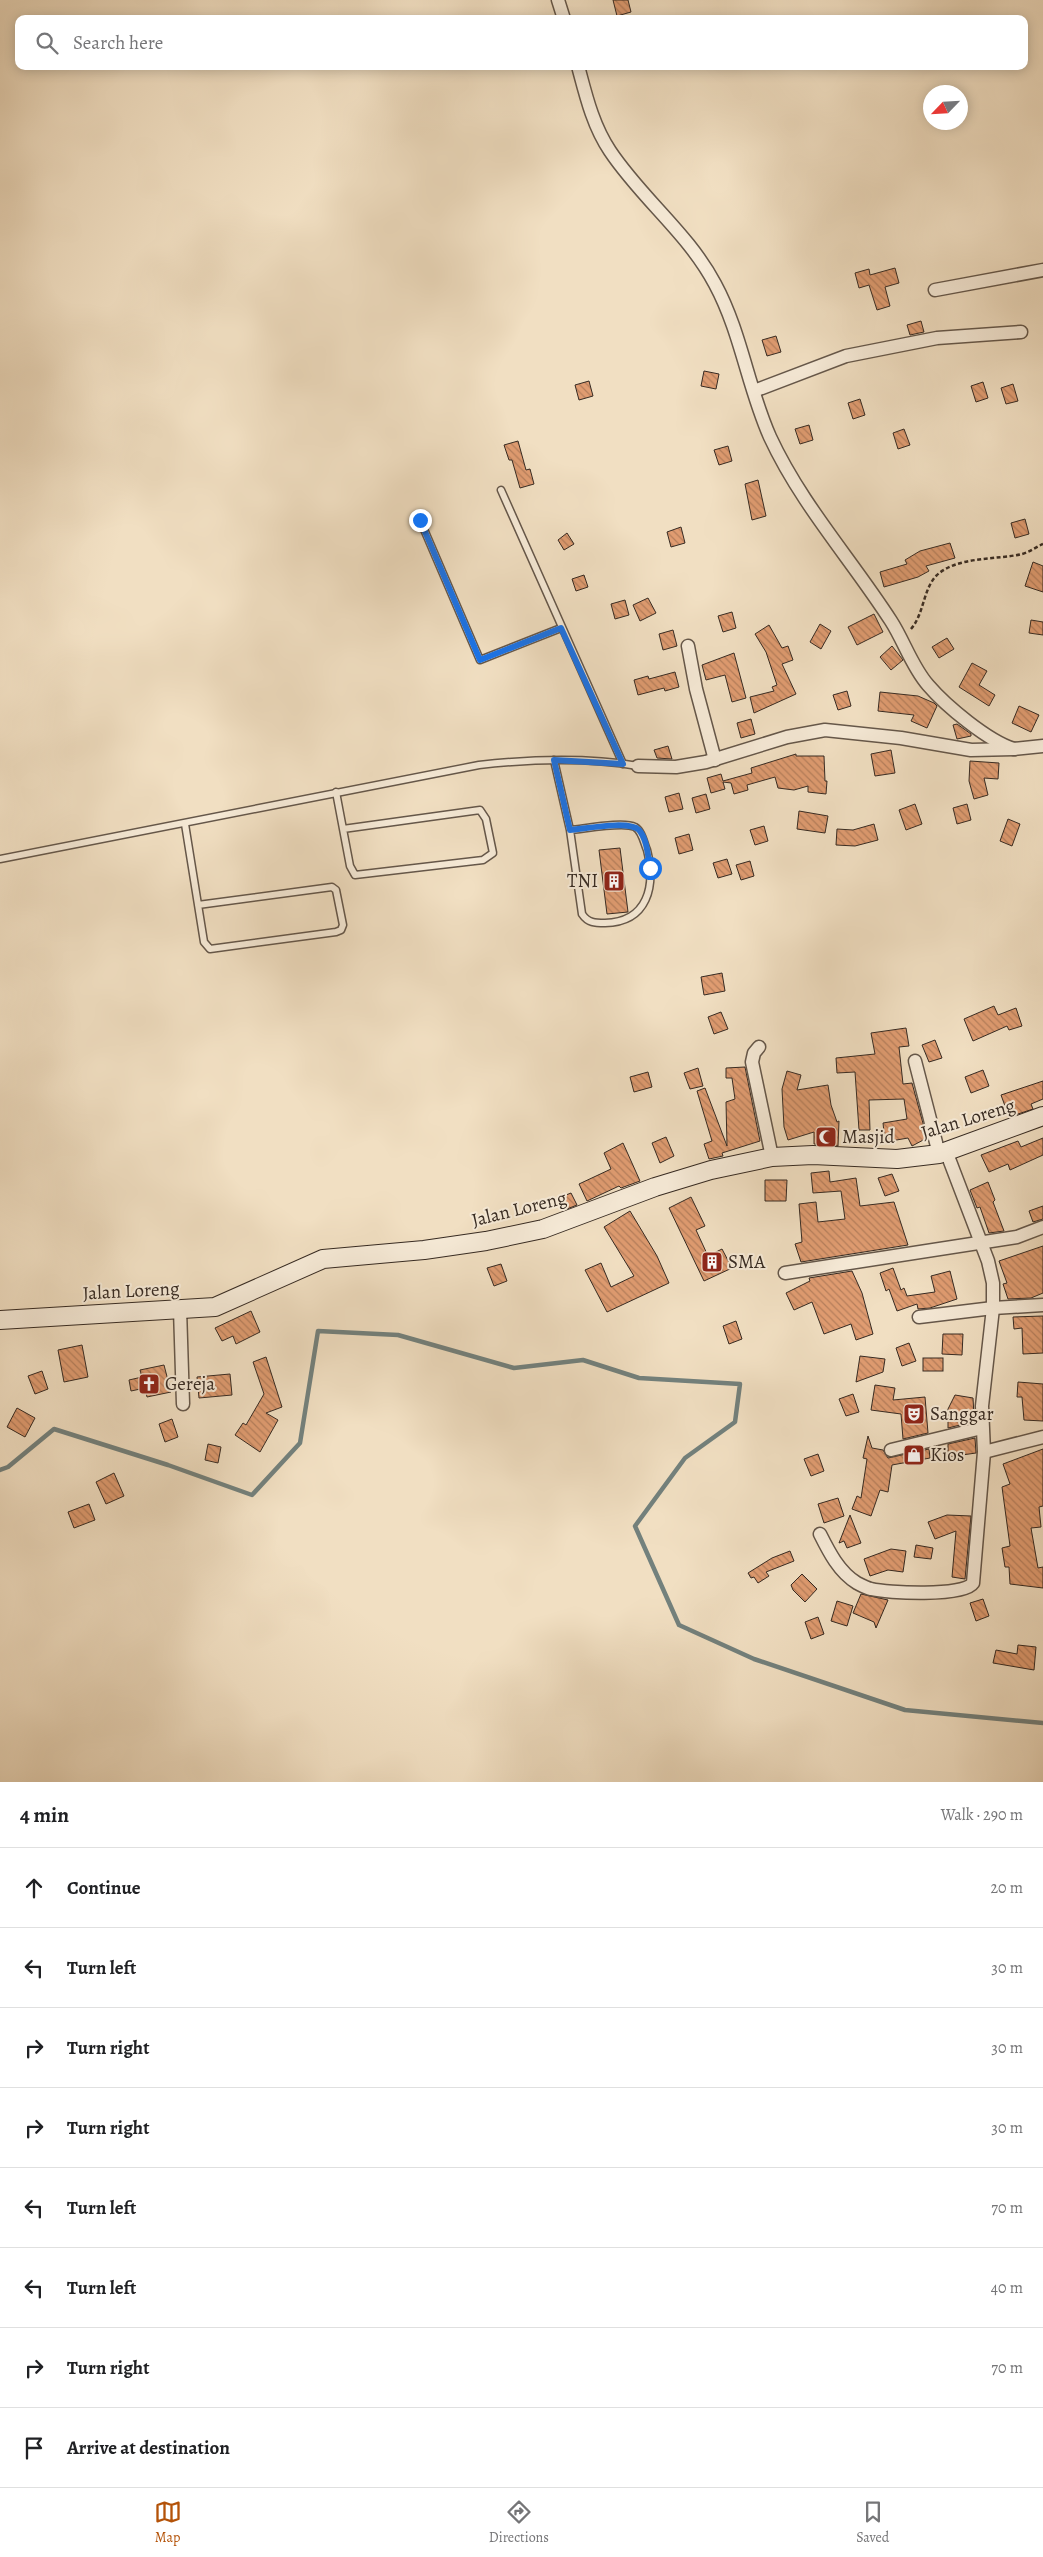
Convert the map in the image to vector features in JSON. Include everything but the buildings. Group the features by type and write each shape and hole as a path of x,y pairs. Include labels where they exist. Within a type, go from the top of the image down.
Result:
{"street":[{"path":"558,0 563,15"},
{"path":"579,70 591,113 609,150 686,240 716,286 731,321 770,436 784,463 841,553 902,639 926,682 938,696 986,735 1002,745 1014,749"},
{"path":"935,290 1043,270"},
{"path":"754,391 846,356 937,338 1021,332"},
{"path":"688,646 696,689 715,760"},
{"path":"638,766 676,767 715,760 787,737 825,730 900,738 971,750 1043,746"},
{"path":"759,1047 754,1053 752,1062 772,1158"},
{"path":"820,1534 833,1558 847,1576 870,1589 924,1592 967,1589 972,1585 984,1452 982,1428 993,1308 992,1272 942,1153 915,1061"},
{"name":"Jalan Loreng","path":"0,1320 215,1307 323,1259 424,1250 486,1241 543,1229 654,1188 711,1170 772,1158 822,1156 897,1159 942,1153 1043,1116"},
{"path":"785,1273 980,1242 1017,1238 1043,1227"},
{"path":"919,1317 993,1308 1043,1305"},
{"path":"180,1309 183,1404"},
{"path":"891,1450 982,1428"},
{"path":"984,1452 1043,1437"}],"lane":[{"path":"501,490 623,764"},
{"path":"420,520 480,660 561,628"},
{"path":"0,859 479,765 533,759 638,766"},
{"path":"554,760 570,830 582,914 586,920 593,923 620,922 631,917 644,904 650,888 649,860 639,831 634,826 624,825 570,830"},
{"path":"336,792 343,829 352,872 360,876 483,860 493,853 486,819 480,810 343,829"},
{"path":"185,824 198,905 204,942 206,946 213,950 336,932 341,930 343,924 336,890 332,887 198,905"}],"path":[{"path":"902,639 921,615 931,585 936,577 943,572 980,559 1022,554 1043,544"}],"waterway":[{"path":"0,1470 8,1467 54,1429 168,1465 252,1495 300,1443 318,1331 398,1335 514,1368 583,1360 639,1378 740,1384 735,1422 685,1458 635,1526 679,1625 754,1659 905,1710 1043,1723"}],"place":[{"name":"TNI","path":"614,881"},
{"name":"Masjid","path":"826,1137"},
{"name":"SMA","path":"712,1262"},
{"name":"Gereja","path":"149,1384"},
{"name":"Sanggar","path":"914,1414"},
{"name":"Kios","path":"914,1455"}],"route":[{"path":"420,520 480,660 561,628 623,764 554,760 570,830 624,825 634,826 644,840 650,868"}]}
